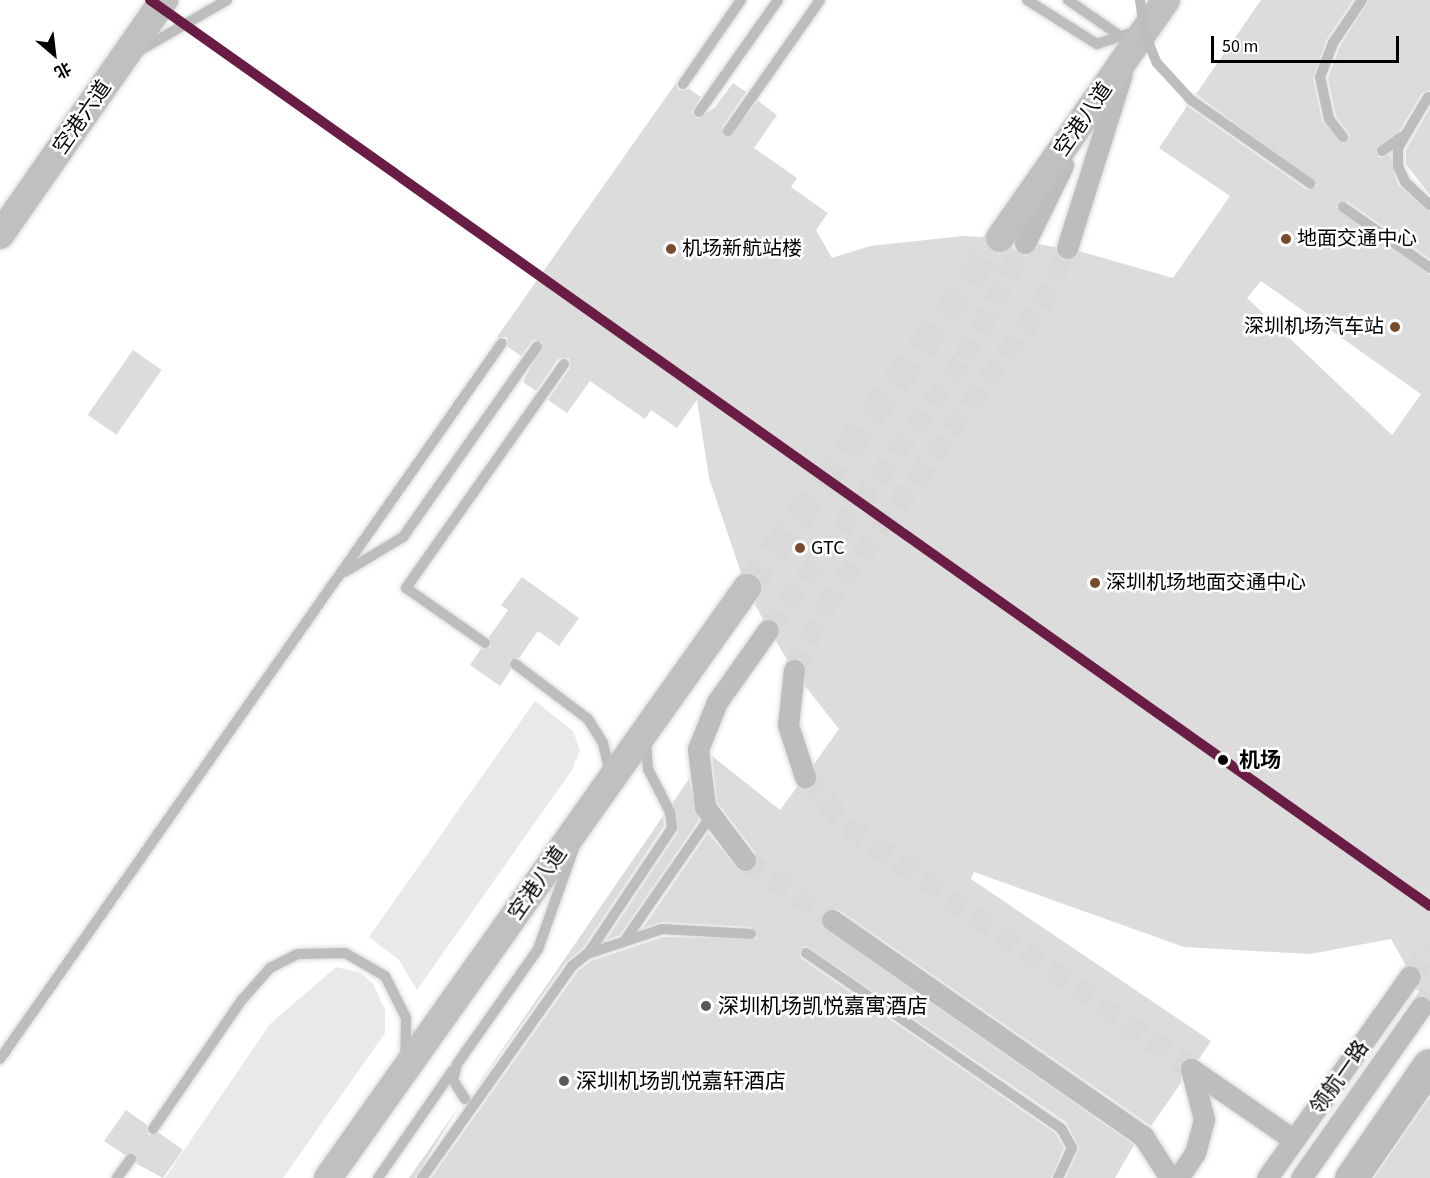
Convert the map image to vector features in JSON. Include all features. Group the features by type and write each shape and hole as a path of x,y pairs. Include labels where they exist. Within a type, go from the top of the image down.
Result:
{"main road":[{"path":"1351,1178 1429,1065"}],"street":[{"name":"空港六道","path":"0,235 164,0"},
{"name":"空港八道","path":"1012,240 1126,45 1152,7"},
{"path":"1067,248 1126,45"},
{"name":"空港八道","path":"328,1178 747,588"},
{"path":"745,860 710,817 697,767 708,719 768,630"},
{"path":"794,670 788,725 804,777"},
{"path":"832,920 1143,1136 1170,1178"},
{"name":"领航一路","path":"1268,1178 1410,976"},
{"path":"1301,1178 1421,1006"},
{"path":"1178,1178 1195,1153 1204,1119 1191,1069 1294,1140"}],"lane":[{"path":"122,60 227,0"},
{"path":"682,84 741,0"},
{"path":"699,112 778,0"},
{"path":"728,131 820,0"},
{"path":"1027,0 1084,40 1126,45"},
{"path":"1068,0 1126,45"},
{"path":"1343,137 1329,119 1320,77 1333,42 1362,0"},
{"path":"1152,7 1145,34 1157,63 1191,100 1311,184"},
{"path":"1428,97 1406,133 1398,166 1405,182 1430,205"},
{"path":"1382,151 1406,133"},
{"path":"1343,207 1430,268"},
{"path":"0,1059 502,343"},
{"path":"338,577 403,537 537,346"},
{"path":"485,643 406,588 564,364"},
{"path":"515,664 588,719 606,752 610,779"},
{"path":"587,954 672,828 670,812 648,770 650,723"},
{"path":"378,1178 547,931 585,814"},
{"path":"627,937 710,817"},
{"path":"422,1178 572,966 587,954 627,937 685,927 751,934"},
{"path":"153,1129 241,1001 270,968 298,954 345,952 385,976 406,1018 401,1074"},
{"path":"806,953 1061,1128 1072,1148 1058,1178"},
{"path":"457,1064 453,1080 465,1099"},
{"path":"117,1178 131,1159"}],"shaded area":[{"path":"535,701 573,731 580,750 572,770 417,990 399,960 369,937"},
{"path":"336,967 361,973 373,984 385,1010 385,1033 283,1178 165,1178 270,1024"}],"building":[{"path":"1261,0 1353,0 1327,39 1313,78 1322,121 1343,144 1350,135 1336,116 1328,78 1340,46 1369,0 1430,0 1430,90 1422,93 1400,130 1375,151 1380,158 1390,154 1398,185 1430,212 1430,259 1347,201 1336,207 1430,275 1430,998 1416,989 1421,970 1405,964 1391,939 1310,954 1184,947 974,872 971,879 1211,1041 1199,1059 1181,1061 1181,1083 1151,1126 839,910 826,909 820,925 1134,1145 1115,1178 1066,1178 1079,1148 1066,1122 806,946 799,952 802,959 1055,1133 1064,1148 1051,1178 431,1178 578,971 591,961 663,937 757,939 751,927 662,922 643,928 708,833 740,871 757,864 755,852 717,802 712,756 780,810 797,787 815,785 814,764 839,729 805,686 805,664 796,657 787,660 776,641 779,624 763,619 755,605 762,581 741,573 709,478 697,400 677,428 651,410 645,419 590,381 567,413 548,400 570,368 569,358 558,359 536,391 523,382 543,342 533,340 521,356 508,347 507,337 497,337 676,83 679,90 689,89 701,97 692,111 698,119 715,107 733,83 746,92 722,127 727,138 758,101 777,115 754,148 797,178 791,187 828,213 816,230 832,258 870,246 963,236 984,237 998,254 1013,248 1026,256 1038,244 1055,247 1064,260 1079,251 1173,278 1230,196 1159,148 1187,106 1307,190 1318,185 1196,94","holes":["1261,281 1421,394 1392,435 1247,298"]},
{"path":"1430,108 1430,195 1406,164 1406,150"},
{"path":"133,350 162,370 116,435 88,415"},
{"path":"522,577 579,618 559,646 538,631 519,658 509,660 511,670 500,686 470,665 481,649 491,647 489,637 508,610 501,605"},
{"path":"689,779 699,820 620,935 606,940 678,832 673,802"},
{"path":"663,816 664,826 583,948 566,962 471,1095"},
{"path":"1430,1097 1430,1178 1374,1178"},
{"path":"460,1105 415,1178 409,1178"},
{"path":"126,1110 147,1125 148,1135 159,1133 183,1150 163,1178 137,1164 135,1153 125,1155 104,1141"}],"tunnel":[{"path":"747,588 1000,238"},
{"path":"768,630 964,358 1025,243"},
{"path":"794,670 824,607 1040,306 1067,248"},
{"path":"805,777 847,825 1191,1069"},
{"path":"745,860 832,920"},
{"path":"1410,976 1430,947"},
{"path":"1421,1007 1430,993"}],"transit line":[{"path":"150,0 1430,906"}],"place":[{"name":"地面交通中心","path":"1286,239"},
{"name":"机场新航站楼","path":"671,249"},
{"name":"深圳机场汽车站","path":"1395,327"},
{"name":"GTC","path":"800,548"},
{"name":"深圳机场地面交通中心","path":"1095,583"},
{"name":"机场","path":"1223,760"},
{"name":"深圳机场凯悦嘉寓酒店","path":"706,1006"},
{"name":"深圳机场凯悦嘉轩酒店","path":"564,1081"}]}
